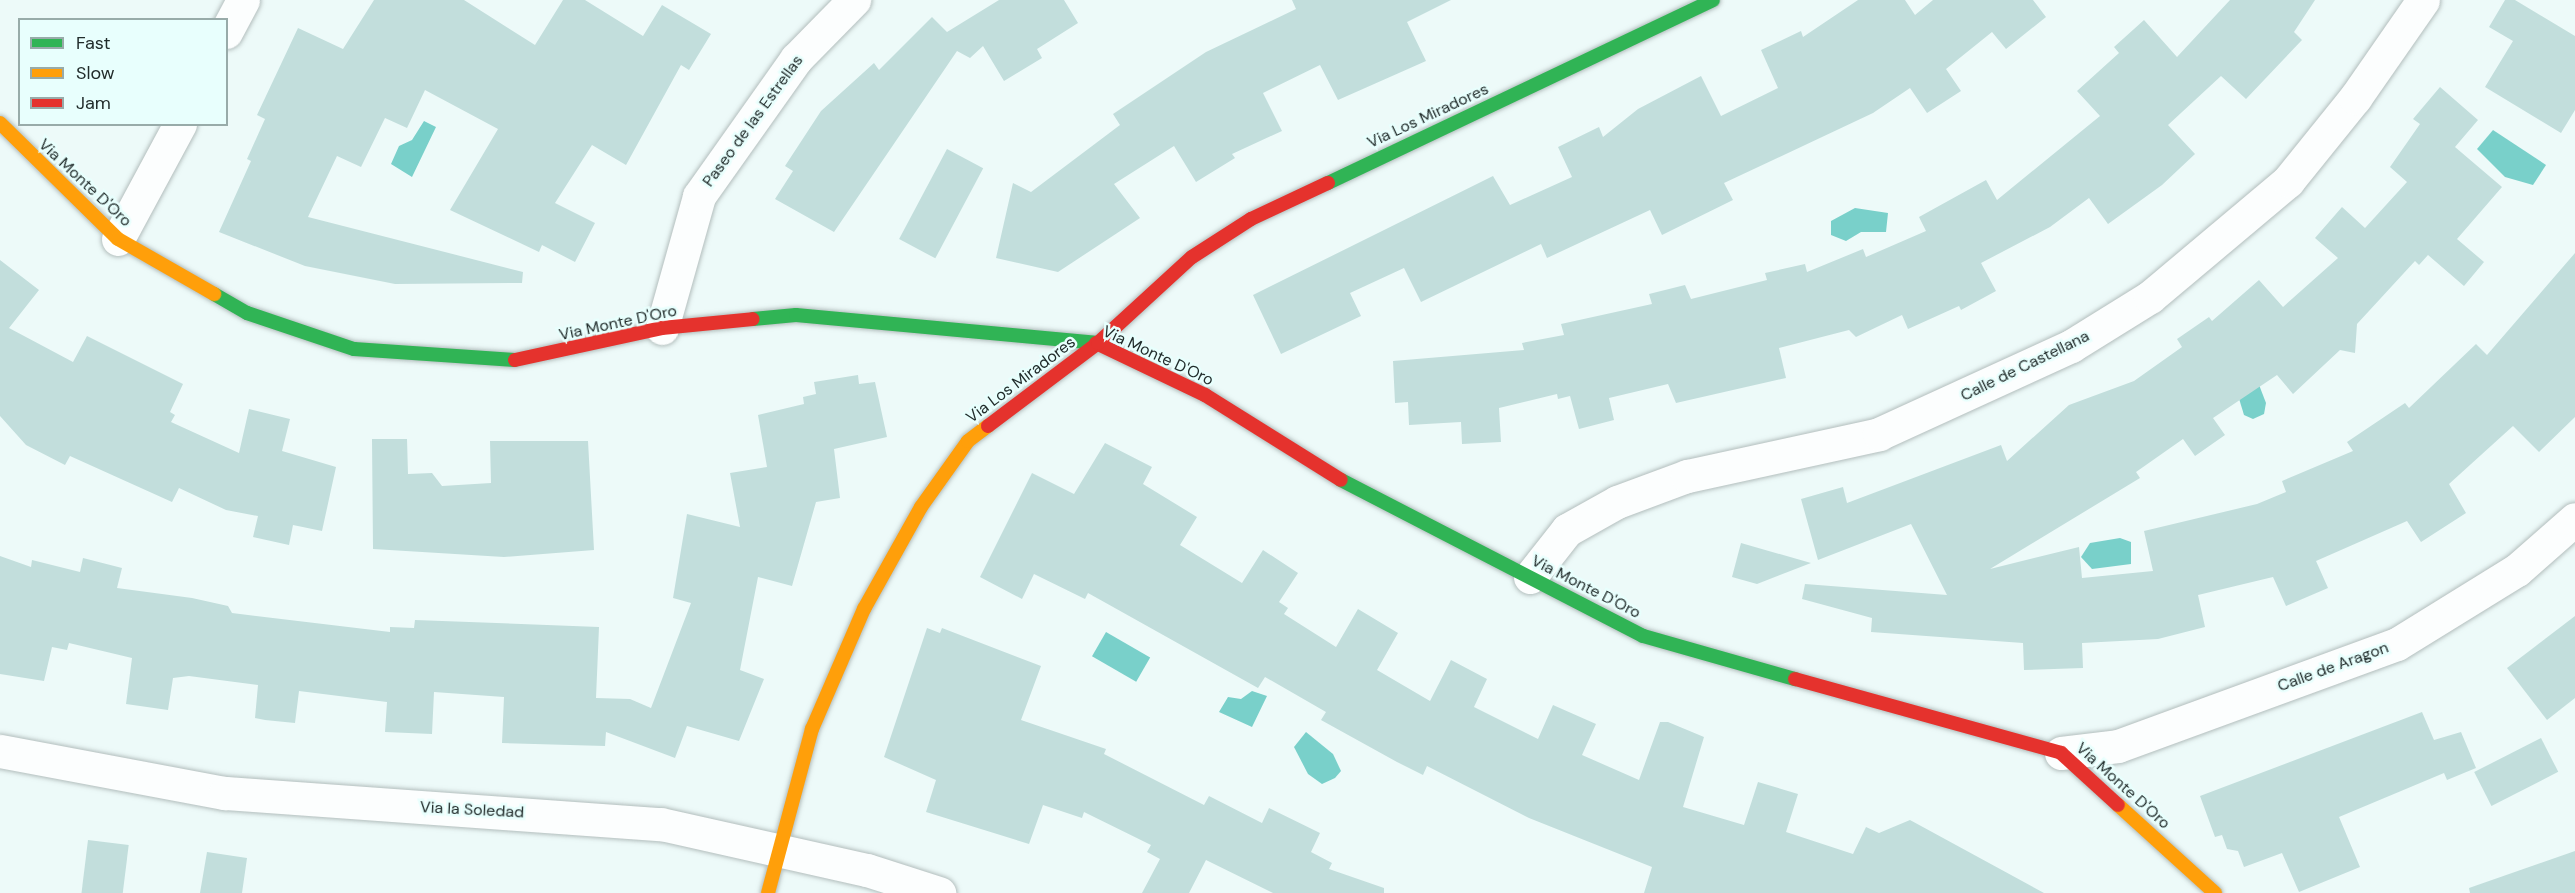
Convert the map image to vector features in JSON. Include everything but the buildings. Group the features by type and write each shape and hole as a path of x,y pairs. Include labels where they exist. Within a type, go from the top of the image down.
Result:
{"street":[{"path":"228,28 243,0"},
{"name":"Paseo de las Estrellas","path":"662,328 699,196 796,59 854,0"},
{"name":"Via Los Miradores","path":"768,893 812,729 864,609 921,507 968,441 1098,343 1192,257 1251,219 1713,0"},
{"name":"Calle de Castellana","path":"1530,577 1567,530 1617,502 1687,476 1879,434 2071,346 2150,297 2288,181 2355,98 2423,0"},
{"name":"Via Monte D'Oro","path":"0,123 118,238 247,313 354,349 522,361 662,328 796,315 1098,343 1205,395 1357,490 1643,636 2061,753 2215,893"},
{"path":"118,238 179,126"},
{"name":"Calle de Aragon","path":"2061,753 2118,746 2397,644 2517,570 2575,519"},
{"name":"Via la Soledad","path":"0,751 225,793 661,824 781,851 939,893"}],"water":[{"path":"424,121 436,127 412,177 391,164 399,146 412,140"},
{"path":"2493,130 2546,165 2533,185 2505,177 2477,149"},
{"path":"1855,208 1888,213 1886,232 1861,232 1846,241 1831,235 1831,221"},
{"path":"2256,377 2266,403 2264,414 2253,419 2244,415 2237,392"},
{"path":"2120,538 2131,542 2131,564 2092,569 2081,557 2090,543"},
{"path":"1106,632 1150,657 1136,682 1092,656"},
{"path":"1252,691 1267,696 1252,727 1219,712 1228,697 1241,699"},
{"path":"1306,732 1333,754 1341,771 1335,778 1322,784 1308,774 1294,747"}],"traffic: fast":[{"path":"1328,183 1713,0"},
{"path":"214,294 247,313 354,349 515,360"},
{"path":"753,319 796,315 1096,343"},
{"path":"1341,480 1643,636 1795,679"}],"traffic: slow":[{"path":"0,123 118,239 214,294"},
{"path":"768,893 812,729 864,609 921,507 968,441 988,426"},
{"path":"2118,805 2215,893"}],"traffic: jam":[{"path":"988,426 1098,343 1192,257 1251,219 1328,183"},
{"path":"515,360 662,328 753,319"},
{"path":"1096,343 1205,395 1341,480"},
{"path":"1795,679 2061,753 2118,805"}]}
